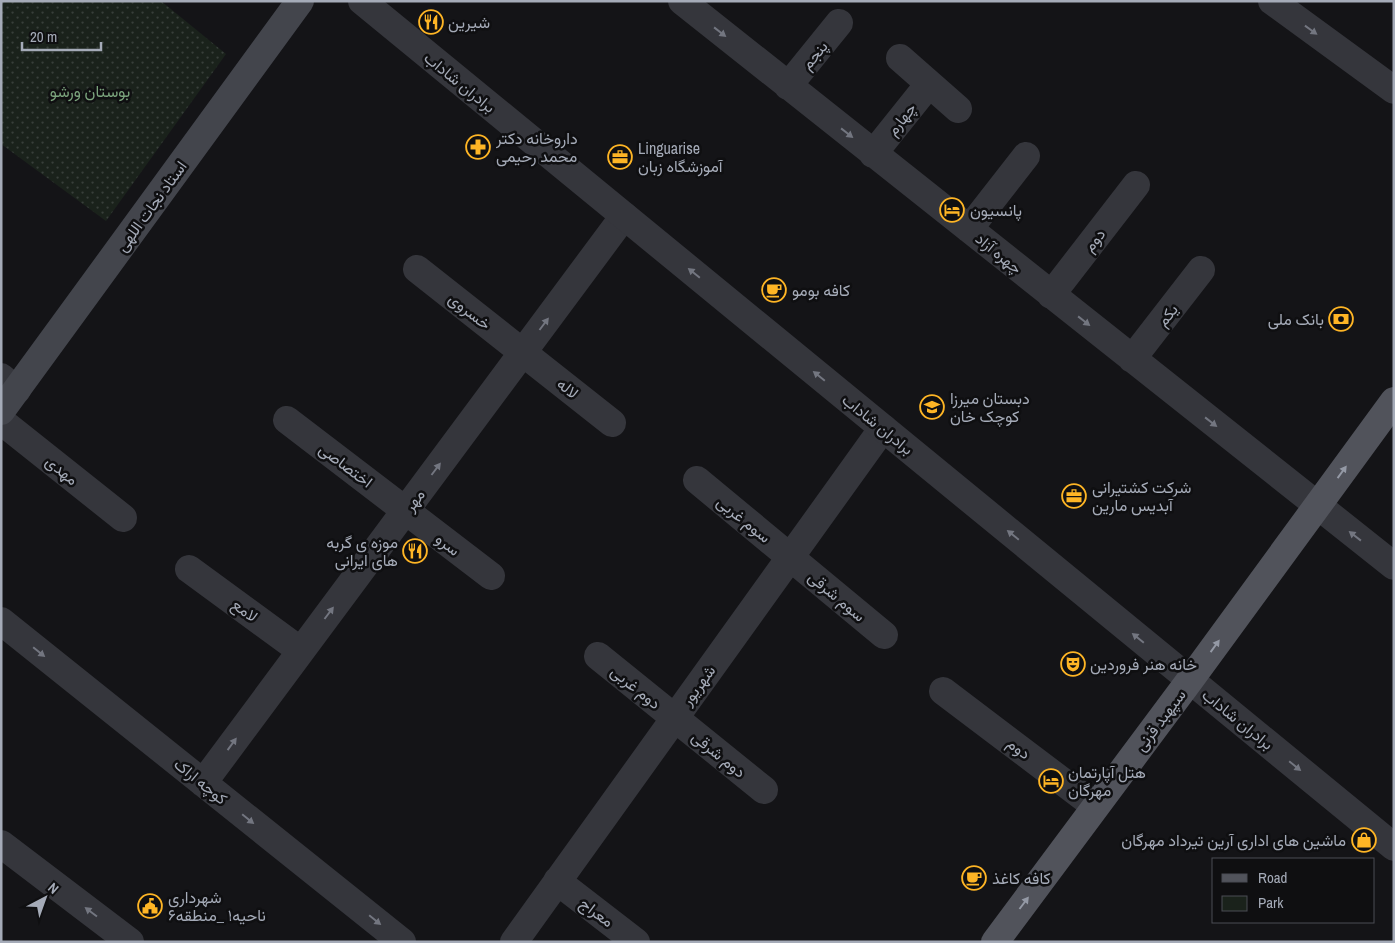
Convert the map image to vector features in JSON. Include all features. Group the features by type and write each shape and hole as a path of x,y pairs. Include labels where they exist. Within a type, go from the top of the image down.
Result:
{"main road":[{"name":"استاد نجات اللهی","path":"6,393 300,1"},
{"name":"سپهبد قرنی","path":"995,942 1394,401"}],"street":[{"name":"برادران شاداب","path":"362,1 1394,848"},
{"name":"چهره آزاد","path":"682,1 1394,566"},
{"path":"1272,1 1394,90"},
{"name":"پنجم","path":"788,86 839,23"},
{"path":"900,58 958,109"},
{"name":"چهارم","path":"873,154 929,84"},
{"path":"969,229 1026,156"},
{"name":"دوم","path":"1051,295 1136,184"},
{"name":"مهر","path":"203,783 624,216"},
{"name":"خسروی","path":"417,269 523,352"},
{"name":"یکم","path":"1132,359 1200,270"},
{"name":"لاله","path":"523,352 612,423"},
{"name":"اختصاصی","path":"287,420 405,511"},
{"name":"مهدی","path":"1,421 123,518"},
{"name":"شهریور","path":"514,942 883,428"},
{"name":"سوم غربی","path":"697,480 790,557"},
{"name":"سرو","path":"405,511 491,576"},
{"name":"سوم شرقی","path":"790,557 884,636"},
{"name":"لامع","path":"189,569 301,651"},
{"name":"کوچه اراک","path":"1,621 402,942"},
{"name":"دوم غربی","path":"598,656 674,718"},
{"name":"دوم","path":"943,691 1095,806"},
{"name":"دوم شرقی","path":"674,718 764,790"},
{"path":"1,844 130,942"},
{"name":"معراج","path":"557,881 636,942"}],"green space":[{"name":"بوستان ورشو","path":"1,1 161,1 226,54 106,221 1,144"}],"place":[{"name":"شیرین","path":"431,22"},
{"name":"داروخانه دکتر محمد رحیمی","path":"478,147"},
{"name":"Linguarise آموزشگاه زبان","path":"620,157"},
{"name":"پانسیون","path":"952,210"},
{"name":"کافه بومو","path":"774,290"},
{"name":"بانک ملی","path":"1341,319"},
{"name":"دبستان میرزا کوچک خان","path":"932,407"},
{"name":"شرکت کشتیرانی آبدیس مارین","path":"1074,496"},
{"name":"موزه ی گربه های ایرانی","path":"415,551"},
{"name":"خانه هنر فروردین","path":"1073,664"},
{"name":"هتل آپارتمان مهرگان","path":"1051,781"},
{"name":"ماشین های اداری آرین تیرداد مهرگان","path":"1364,840"},
{"name":"کافه کاغذ","path":"974,878"},
{"name":"شهرداری ناحیه۱ _منطقه۶","path":"150,906"}]}
